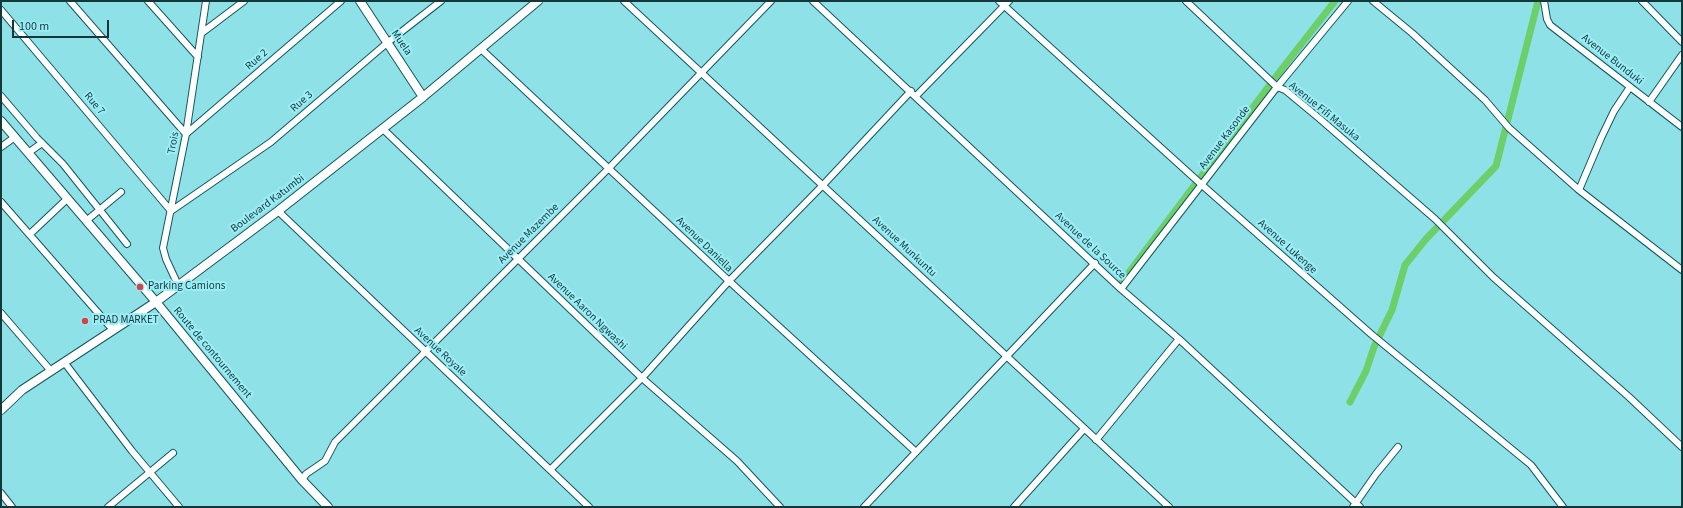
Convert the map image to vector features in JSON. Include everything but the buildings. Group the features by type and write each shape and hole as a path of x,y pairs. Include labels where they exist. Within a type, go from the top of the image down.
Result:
{"street":[{"path":"70,1 186,134"},
{"path":"148,1 198,57"},
{"name":"Trois","path":"178,285 166,259 163,248 186,134 203,32 206,1"},
{"path":"203,32 244,1"},
{"name":"Rue 2","path":"186,134 342,1"},
{"name":"Muela","path":"360,1 423,97"},
{"name":"Rue 3","path":"171,211 271,142 387,43 441,1"},
{"name":"Boulevard Katumbi","path":"1,410 22,390 156,302 278,212 423,97 538,1"},
{"name":"Avenue Munkuntu","path":"624,1 1169,507"},
{"name":"Avenue Mazembe","path":"302,480 306,474 325,462 335,442 609,168 700,72 771,1"},
{"name":"Avenue de la Source","path":"813,1 1122,289 1179,339 1356,506 1398,446"},
{"name":"Avenue Lukenge","path":"998,1 1370,334 1531,465 1563,507"},
{"path":"916,96 1009,1"},
{"name":"Avenue Fifi Masuka","path":"1186,1 1277,87 1285,90 1320,119 1435,219 1493,277 1629,397 1682,447"},
{"name":"Avenue Kasonde","path":"1122,289 1277,87 1348,1"},
{"path":"1373,1 1418,38 1485,100 1509,128 1579,190 1682,270"},
{"name":"Avenue Bunduki","path":"1544,1 1546,19 1550,25 1682,127"},
{"path":"1642,1 1682,42"},
{"name":"Rue 7","path":"1,10 171,211"},
{"name":"Avenue Daniella","path":"481,49 729,281 916,452"},
{"path":"1649,102 1682,55"},
{"path":"1579,190 1614,111 1630,87"},
{"path":"550,470 642,378 729,281 911,91"},
{"path":"1,96 42,143 64,164 127,244"},
{"name":"Route de contournement","path":"1,121 156,302 302,480 328,507"},
{"name":"Avenue Aaron Ngwashi","path":"383,129 517,260 642,378 737,461 780,507"},
{"path":"1,147 15,137"},
{"path":"28,153 42,143"},
{"path":"86,221 121,192"},
{"path":"30,234 67,199"},
{"path":"1,202 113,330"},
{"name":"Avenue Royale","path":"278,212 589,507"},
{"path":"864,507 1095,263"},
{"path":"1,314 51,371"},
{"path":"1096,440 1179,339"},
{"path":"64,362 149,472 179,507"},
{"path":"1014,507 1084,429"},
{"path":"108,507 172,453"},
{"path":"1,493 12,507"}],"waterway":[{"path":"1121,283 1281,70 1335,1"},
{"path":"1350,402 1366,371 1374,347 1392,310 1405,265 1426,239 1496,166 1538,1"}],"place":[{"name":"Parking Camions","path":"140,287"},
{"name":"PRAD MARKET","path":"85,321"}]}
